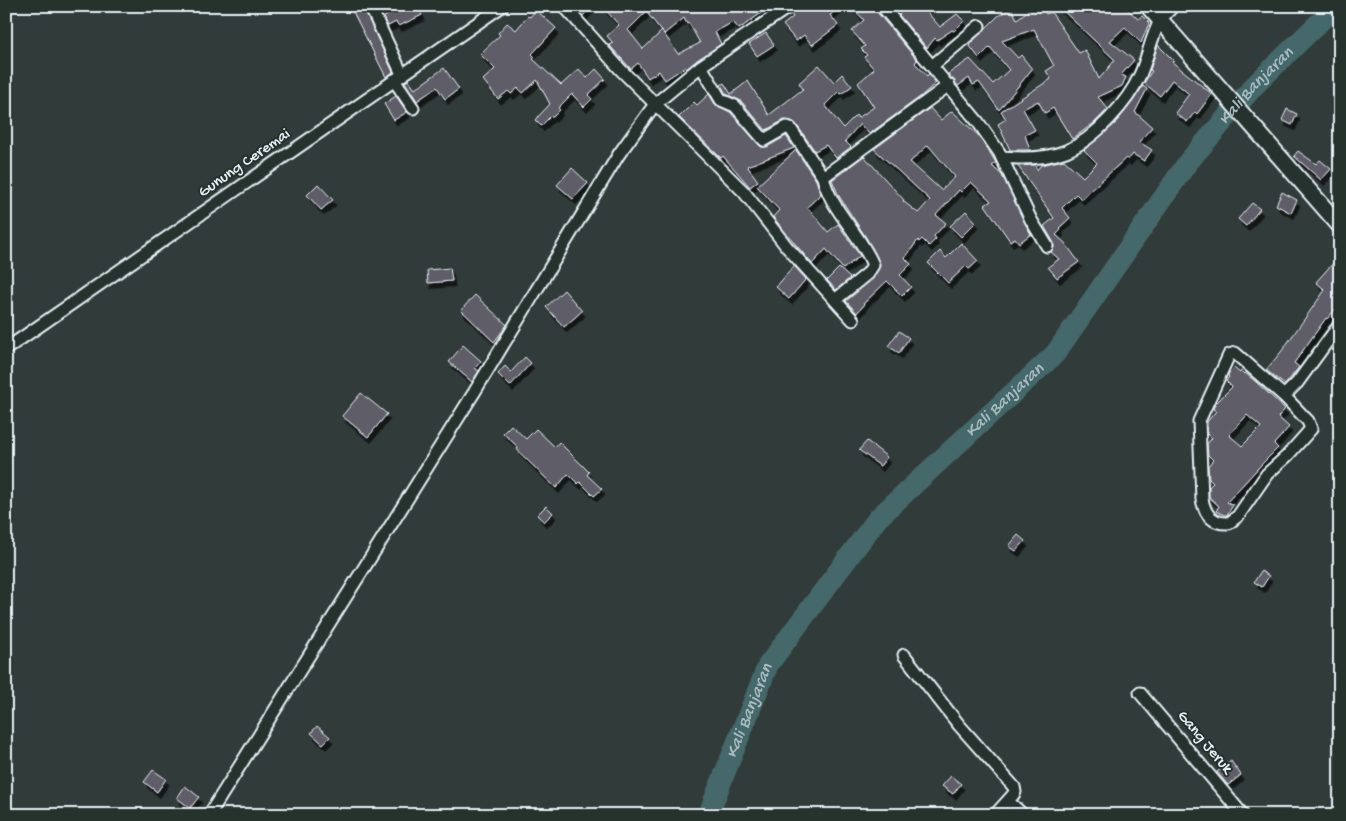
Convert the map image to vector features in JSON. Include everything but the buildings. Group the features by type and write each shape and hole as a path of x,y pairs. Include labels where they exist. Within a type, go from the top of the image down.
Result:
{"street":[{"path":"370,6 398,77 413,108"},
{"name":"Gunung Ceremai","path":"6,349 502,6"},
{"path":"564,6 621,70 744,192 787,247 853,320"},
{"path":"209,815 475,391 619,154 655,104 701,66 790,6"},
{"path":"882,6 978,122 1002,157 1031,220 1048,246"},
{"path":"1148,6 1340,226"},
{"path":"1002,157 1023,159 1065,151 1075,146 1103,124 1114,114 1132,90 1160,20 1173,6"},
{"path":"932,66 979,26"},
{"path":"701,66 721,100 733,104 764,140 787,126 790,128 824,177 828,190 840,212 873,265 868,273 835,300"},
{"path":"824,177 949,85"},
{"path":"1284,396 1297,382 1340,324"},
{"path":"1235,354 1284,396 1308,420 1310,429 1287,456 1267,474 1238,516 1229,523 1217,522 1203,508 1198,426 1228,355 1235,354"},
{"path":"904,655 959,725 1014,787 1015,792 995,815"},
{"name":"Gang Jeruk","path":"1140,693 1243,815"},
{"path":"1008,801 1023,815"}],"waterway":[{"name":"Kali Banjaran","path":"708,815 768,665 878,518 1055,354 1188,162 1254,86 1336,6"}]}
